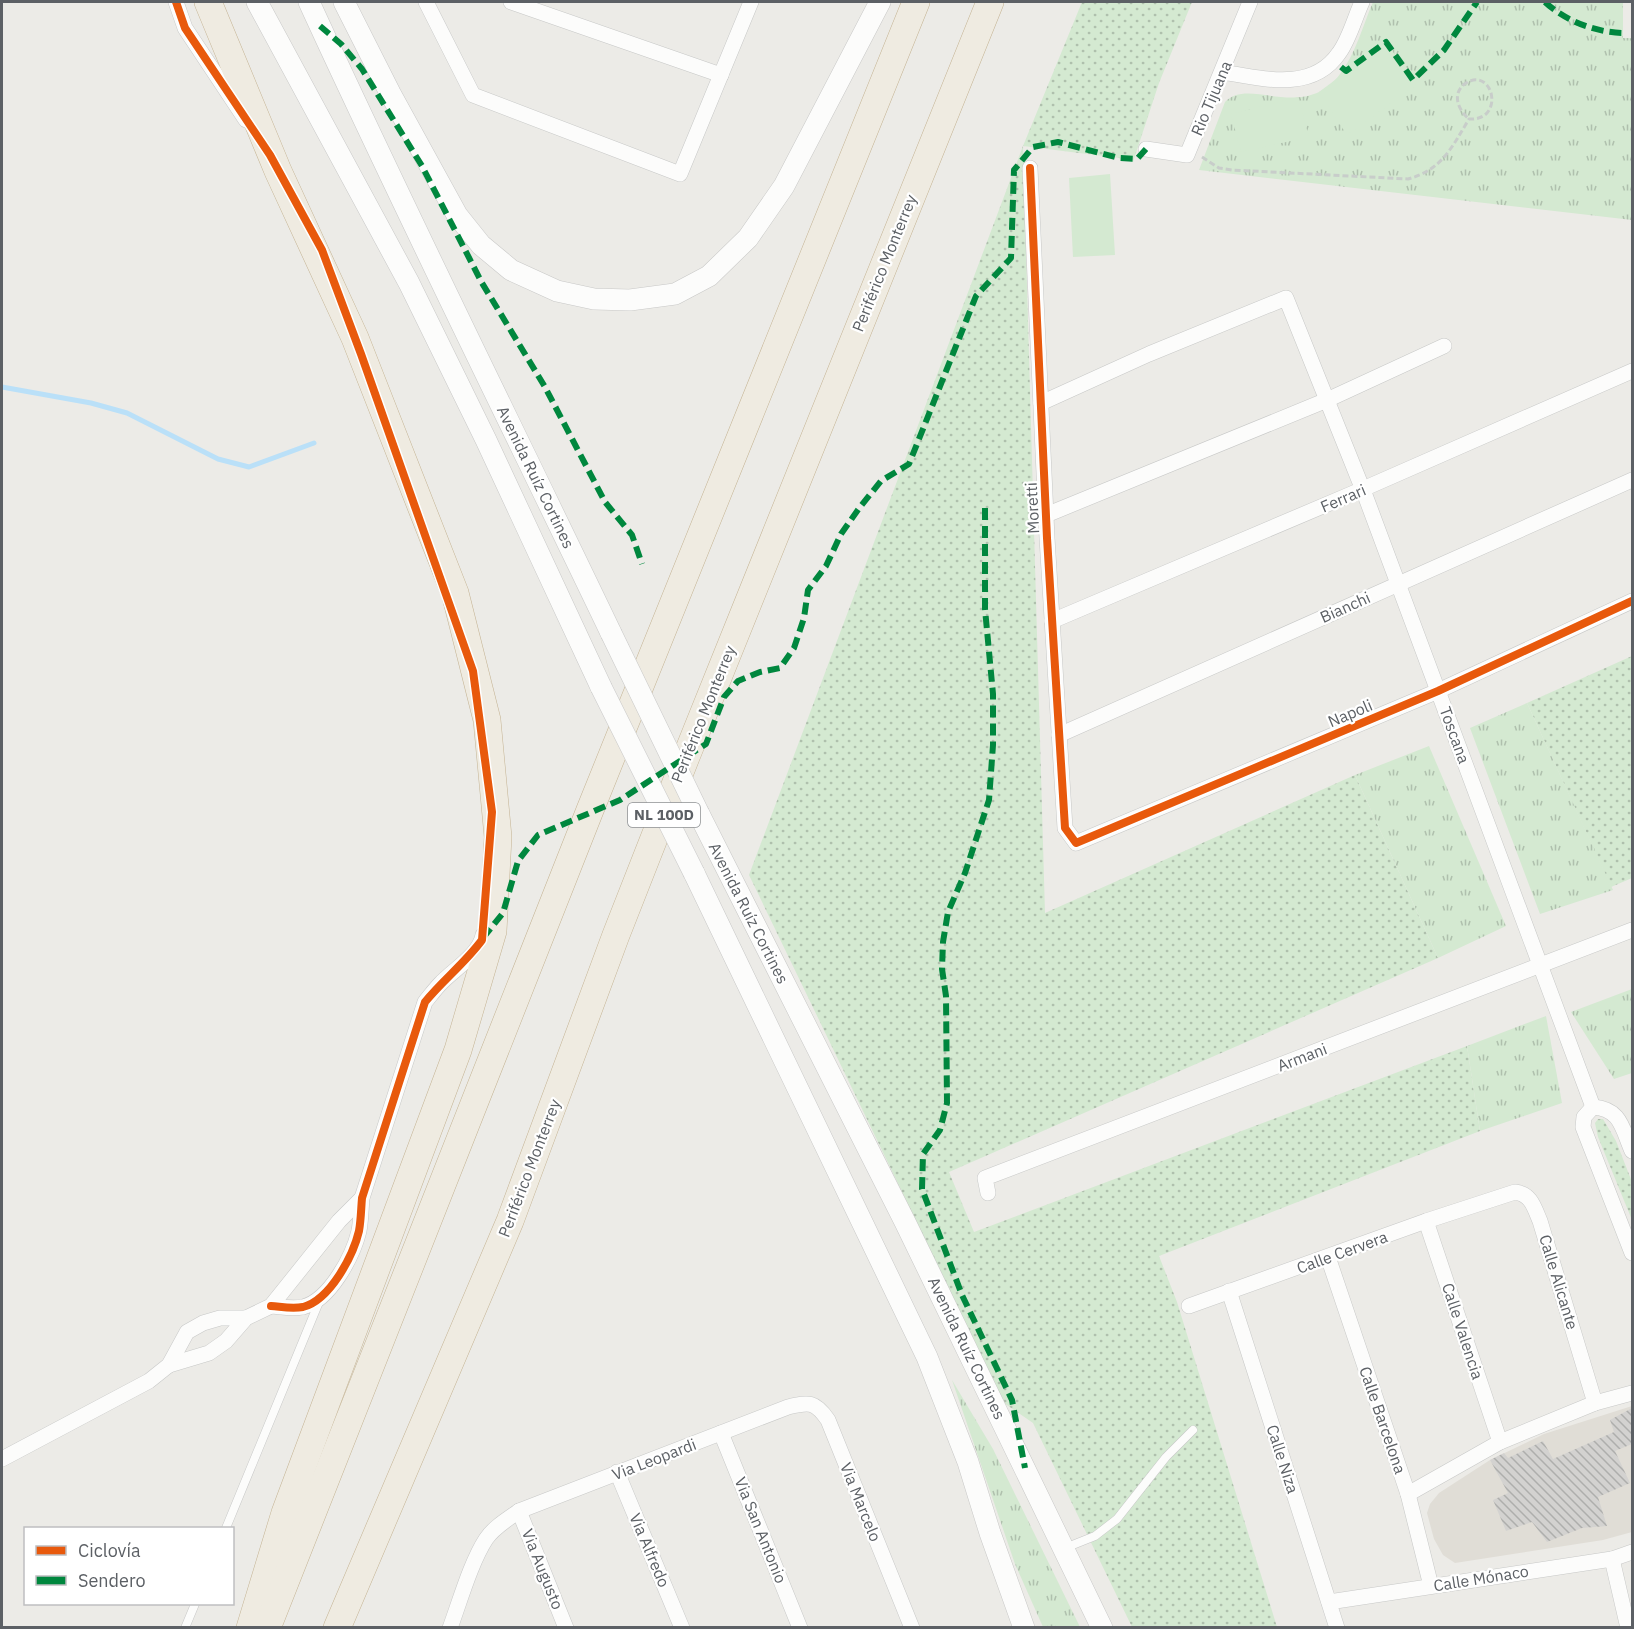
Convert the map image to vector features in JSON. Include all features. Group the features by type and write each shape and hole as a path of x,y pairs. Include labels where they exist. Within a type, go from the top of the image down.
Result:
{"highway":[{"path":"208,2 278,171 355,338 455,593 488,720 498,837 493,931 458,1050 285,1513 250,1628"},
{"path":"267,1628 590,810 916,2"},
{"name":"Periférico Monterrey","path":"337,1628 510,1221 616,935 990,2"}],"main road":[{"name":"Avenida Ruíz Cortines","path":"256,2 409,283 486,440 601,687 694,873 927,1357 968,1462 990,1533 1024,1628"},
{"name":"Avenida Ruíz Cortines","path":"309,2 435,270 699,814 905,1222 1102,1628"},
{"path":"344,2 390,93 457,215 481,245 511,270 557,291 594,298 630,300 675,294 709,276 748,238 784,186 880,2"}],"street":[{"path":"176,2 185,28 270,155 278,171"},
{"path":"426,2 473,95 680,174 751,2"},
{"path":"511,2 721,75"},
{"name":"Rio Tijuana","path":"1146,149 1187,155 1250,2"},
{"path":"1222,72 1281,82 1307,77 1324,68 1340,53 1362,2"},
{"name":"Moretti","path":"1030,168 1046,516 1065,828 1076,843"},
{"name":"Toscana","path":"1041,403 1149,354 1286,298 1363,489 1593,1107"},
{"path":"271,1305 291,1309 306,1306 322,1296 346,1265 359,1231 362,1198 425,1002 441,983 470,956 482,940 492,812 473,671 355,338"},
{"path":"1046,516 1327,400 1444,346"},
{"name":"Ferrari","path":"1052,621 1363,489 1632,371"},
{"name":"Bianchi","path":"1059,735 1632,480"},
{"name":"Napoli","path":"1076,843 1438,691 1632,601"},
{"name":"Armani","path":"988,1193 985,1178 1632,930"},
{"path":"1632,1151 1615,1115 1606,1108 1593,1107 1584,1117 1582,1126 1632,1253"},
{"name":"Calle Alicante","path":"1495,1199 1515,1192 1524,1193 1532,1201 1595,1403"},
{"path":"169,1365 209,1353 226,1341 246,1318 271,1305 339,1221 362,1198"},
{"name":"Calle Cervera","path":"1189,1306 1426,1221 1495,1199"},
{"name":"Calle Valencia","path":"1426,1221 1500,1442"},
{"name":"Calle Barcelona","path":"1328,1257 1408,1494 1431,1586"},
{"name":"Calle Niza","path":"1229,1291 1337,1628"},
{"path":"2,1459 149,1382 169,1365 187,1332 195,1327 220,1318 246,1318"},
{"path":"1408,1494 1500,1442 1595,1403 1632,1393"},
{"name":"Via Marcelo","path":"788,1407 806,1403 816,1405 828,1420 912,1628"},
{"name":"Via Leopardi","path":"450,1628 487,1538 519,1511 788,1407"},
{"name":"Via San Antonio","path":"721,1433 800,1628"},
{"name":"Via Alfredo","path":"617,1472 682,1628"},
{"name":"Via Augusto","path":"519,1511 566,1628"},
{"name":"Calle Mónaco","path":"1329,1602 1612,1559 1632,1552"},
{"path":"1612,1559 1628,1628"}],"lane":[{"path":"226,1527 322,1296"},
{"path":"1064,1549 1095,1536 1117,1519 1166,1457 1193,1430"},
{"path":"185,1628 195,1605"}],"path":[{"path":"1472,80 1478,80 1491,90 1492,104 1484,116 1476,120 1469,120 1459,106 1457,98 1463,86 1472,80"},
{"path":"1200,156 1220,168 1232,170 1408,179 1429,172 1440,163 1469,120"}],"shaded area":[{"path":"1632,1406 1632,1532 1603,1540 1455,1563 1443,1555 1434,1539 1427,1513 1430,1504 1439,1493 1490,1460 1544,1434"}],"green space":[{"path":"1082,2 1192,2 1159,83 1133,162 1119,158 1023,146"},
{"path":"1373,2 1623,2 1623,38 1632,38 1632,220 1199,170 1225,102 1235,95 1248,94 1294,98 1310,95 1325,88 1340,74 1350,57"},
{"path":"1386,42 1416,85 1347,135 1319,92"},
{"path":"1298,97 1309,137 1241,152 1231,114"},
{"path":"1023,146 1045,913 1355,775 1438,958 949,1172 974,1232 1467,1046 1480,1131 1159,1256 1177,1302 1277,1627 1132,1627 1033,1423 1004,1403 749,875"},
{"path":"1110,174 1115,255 1073,257 1069,178"},
{"path":"1632,656 1632,878 1611,887 1527,703"},
{"path":"1527,703 1613,890 1540,914 1470,728"},
{"path":"1429,746 1506,926 1438,958 1355,775"},
{"path":"1632,989 1632,1073 1614,1079 1571,1012"},
{"path":"1546,1016 1562,1103 1480,1131 1467,1046"},
{"path":"1598,1119 1603,1119 1616,1141 1632,1182 1632,1220 1598,1137 1595,1123"},
{"path":"952,1380 993,1449 1080,1627 1043,1627 1015,1564"}],"building":[{"path":"1632,1408 1632,1444 1615,1451 1630,1483 1598,1497 1607,1526 1582,1528 1547,1542 1532,1522 1506,1531 1493,1500 1508,1493 1490,1460 1504,1453 1508,1458 1543,1441 1553,1459 1614,1432 1610,1420"}],"waterway":[{"path":"2,387 91,403 127,413 218,459 249,467 314,443"}],"marked path":[{"path":"1341,67 1346,71 1386,42 1413,80 1444,50 1477,2"},
{"path":"1545,2 1562,15 1582,25 1604,31 1625,33"},
{"path":"320,26 341,44 362,69 422,166 482,283 545,387 605,502 632,535 642,564"},
{"path":"483,938 503,913 518,861 538,835 620,800 706,744 724,697 738,681 760,672 780,668 794,648 804,618 808,590 826,566 841,534 860,507 881,481 909,464 976,296 1011,258 1014,170 1033,147 1058,142 1119,158 1137,159 1146,149"},
{"path":"985,508 985,609 993,694 993,745 989,800 965,873 948,912 943,942 942,969 946,996 947,1103 940,1130 923,1154 922,1189 962,1295 1012,1400 1025,1468"}],"cycle path":[{"path":"176,2 185,28 270,155 322,250 473,671 492,812 482,940 425,1002 362,1198 359,1231 352,1252 339,1276 313,1303 299,1308 271,1306"},
{"path":"1030,168 1047,538 1065,828 1076,843 1438,691 1632,601"}]}
